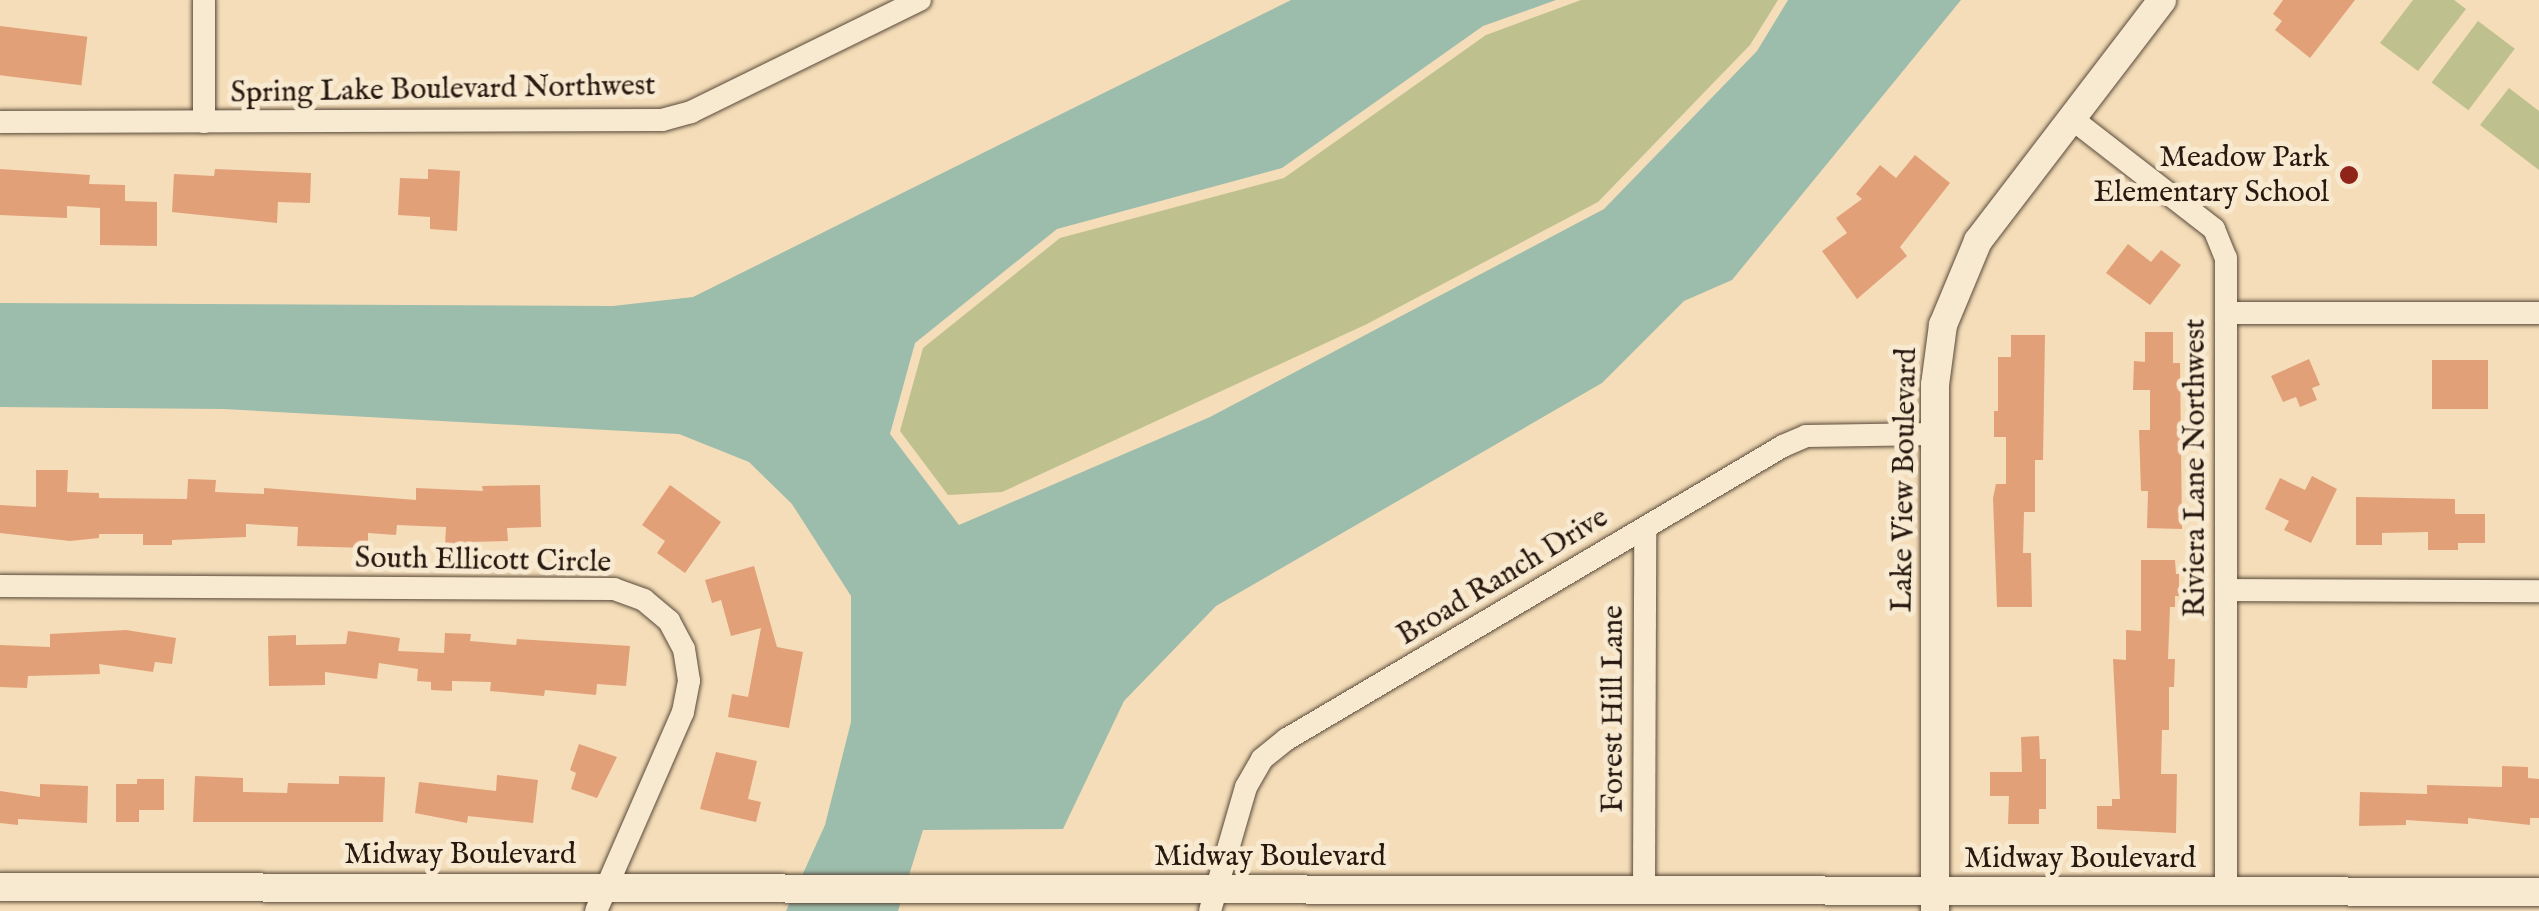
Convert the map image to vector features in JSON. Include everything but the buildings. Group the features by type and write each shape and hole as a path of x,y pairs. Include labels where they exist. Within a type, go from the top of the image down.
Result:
{"street":[{"path":"204,0 204,122"},
{"name":"Spring Lake Boulevard Northwest","path":"0,122 662,120 690,112 920,0"},
{"name":"Lake View Boulevard","path":"1935,901 1937,355 1963,268 1995,216 2162,0"},
{"name":"Riviera Lane Northwest","path":"2071,118 2214,229 2226,258 2226,892"},
{"path":"2226,313 2539,313"},
{"name":"Broad Ranch Drive","path":"1213,900 1246,788 1262,760 1274,749 1806,436 1934,434"},
{"name":"Forest Hill Lane","path":"1644,890 1645,528"},
{"name":"South Ellicott Circle","path":"0,586 614,589 644,600 668,621 684,649 689,681 683,712 601,899"},
{"path":"2226,590 2539,591"},
{"name":"Midway Boulevard","path":"0,886 601,899 785,886 1213,900 1644,890 1935,901 2226,892 2539,892"}],"green space":[{"path":"1581,0 1778,0 1750,45 1598,202 1367,324 1002,492 948,495 900,431 923,348 1060,238 1284,178 1486,35"},
{"path":"2413,0 2454,0 2466,9 2418,71 2380,43"},
{"path":"2478,21 2515,49 2468,110 2432,82"},
{"path":"2509,88 2539,111 2539,170 2480,125"}],"shaded area":[{"path":"1291,0 1556,0 1483,26 1282,168 1057,229 915,343 890,434 959,525 1210,417 1604,209 1757,51 1788,0 1961,0 1732,280 1684,301 1602,383 1216,606 1124,701 1063,829 923,830 898,911 786,911 825,825 851,722 851,596 792,504 749,462 679,434 224,409 0,407 0,303 613,306 693,297"}],"place":[{"name":"Meadow Park Elementary School","path":"2349,175"}]}
